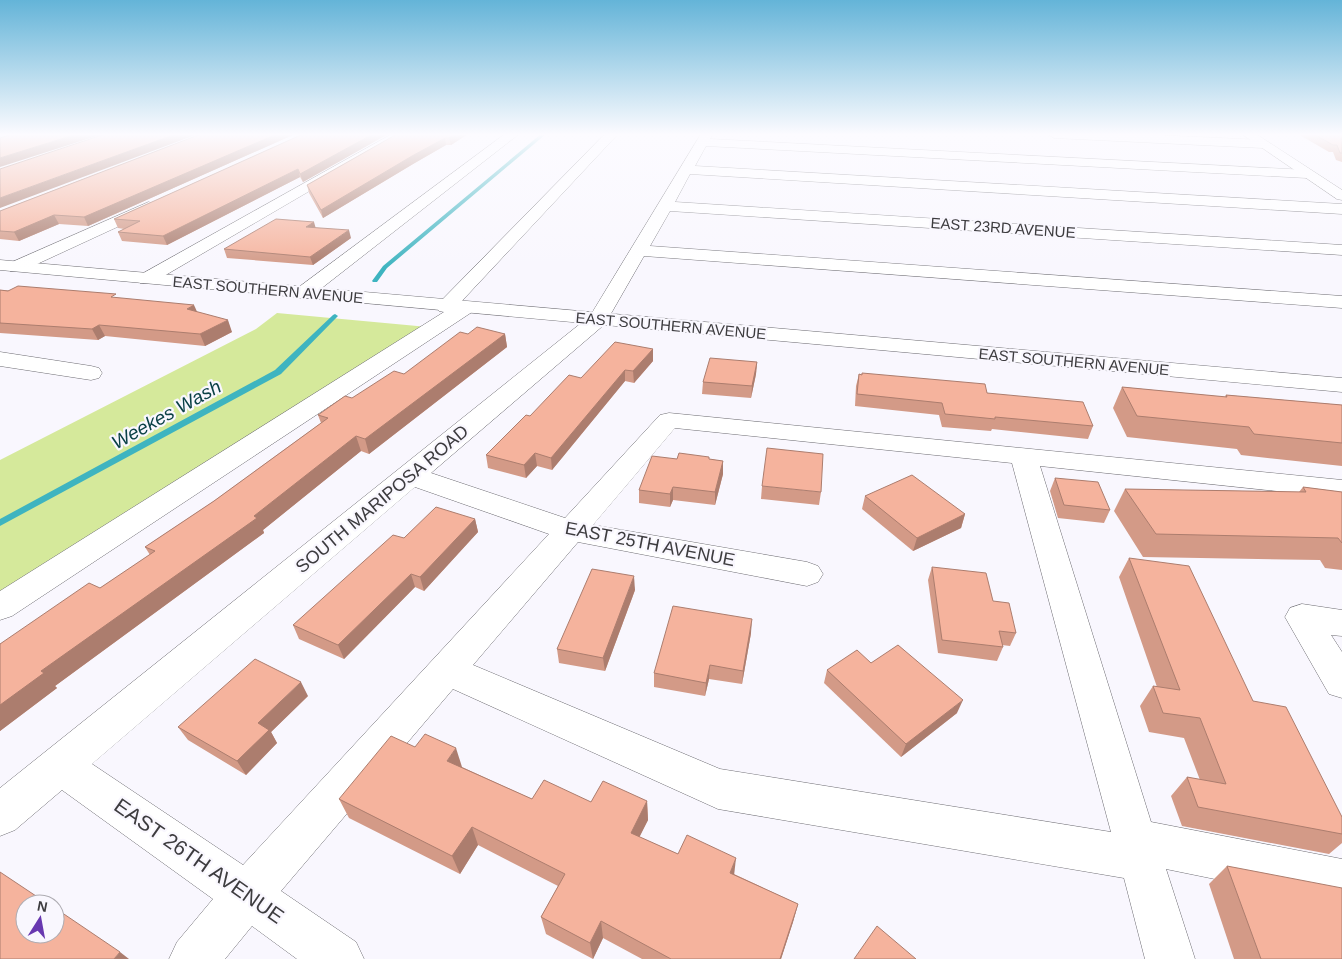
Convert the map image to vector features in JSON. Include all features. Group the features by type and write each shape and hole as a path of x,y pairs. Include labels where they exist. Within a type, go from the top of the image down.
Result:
{"street":[{"path":"146,279 322,179"},
{"path":"302,294 454,179"},
{"path":"0,607 456,308 572,179"},
{"name":"SOUTH MARIPOSA ROAD","path":"0,815 59,764 411,476 598,320 681,179"},
{"path":"833,179 1342,209"},
{"path":"1315,179 1342,196"},
{"path":"8,266 159,202"},
{"name":"EAST 23RD AVENUE","path":"664,206 1342,250"},
{"path":"639,250 1342,302"},
{"name":"EAST SOUTHERN AVENUE","path":"8,266 456,308 1342,385"},
{"path":"0,359 91,373"},
{"path":"194,959 247,895 669,420 1342,489"},
{"path":"1023,455 1170,959"},
{"name":"EAST 25TH AVENUE","path":"411,476 571,531 807,574"},
{"path":"1342,623 1302,617 1342,683"},
{"path":"447,670 718,789 1245,864 1342,882"},
{"name":"EAST 26TH AVENUE","path":"59,764 339,959"}],"green space":[{"path":"277,313 428,327 0,599 0,460 256,329"}],"building":[{"path":"0,179 53,179 0,198"},
{"path":"84,179 173,179 84,217 54,215 14,232 0,231 0,211"},
{"path":"203,179 278,179 163,236 118,232 140,221 114,219"},
{"path":"318,179 374,179 321,210 307,185"},
{"path":"276,219 314,222 306,227 349,230 310,257 224,249"},
{"path":"18,286 116,294 111,297 194,305 187,309 228,320 200,334 99,325 92,329 0,323 0,290 8,291"},
{"path":"477,327 505,334 365,439 356,436 254,516 257,518 41,671 44,673 0,705 0,644 89,583 100,588 155,551 145,547 214,501 328,418 318,415 345,396 352,398 394,371 404,374 460,332 468,334"},
{"path":"615,342 653,349 633,371 625,370 551,458 535,453 524,465 486,455 526,415 530,416 569,375 581,378"},
{"path":"710,358 757,362 752,386 703,382"},
{"path":"862,373 985,384 987,393 1083,402 1093,426 945,414 942,403 857,394 859,374 862,375"},
{"path":"1122,387 1342,405 1342,443 1254,434 1249,427 1137,416"},
{"path":"767,448 823,454 821,492 762,486"},
{"path":"679,453 723,461 715,492 673,487 670,494 639,490 652,456 677,459"},
{"path":"912,475 965,514 917,538 865,496"},
{"path":"1055,478 1098,482 1110,510 1064,505"},
{"path":"1303,487 1342,492 1342,543 1338,538 1156,534 1125,489 1306,492"},
{"path":"436,507 475,519 420,577 411,574 338,645 293,625 393,535 404,538"},
{"path":"1129,558 1189,566 1253,701 1286,707 1342,817 1342,834 1198,807 1187,777 1226,784 1200,718 1163,713 1153,686 1180,690"},
{"path":"932,567 986,573 993,601 1009,603 1016,633 999,631 1003,647 942,640"},
{"path":"592,569 634,576 603,658 557,649"},
{"path":"673,606 752,619 743,671 710,665 706,683 654,673"},
{"path":"898,645 963,700 906,744 827,670 857,650 871,663"},
{"path":"255,659 301,682 258,723 269,730 237,761 178,727"},
{"path":"425,734 456,748 447,761 532,799 544,780 591,802 603,781 647,801 631,833 678,854 687,835 736,858 730,873 798,904 780,959 671,959 601,921 590,943 541,917 565,874 472,827 452,856 339,799 391,736 415,747"},
{"path":"1227,866 1342,888 1342,959 1261,959"},
{"path":"0,872 33,894 15,894 15,944 65,944 65,915 120,952 114,959 0,959"},
{"path":"877,926 916,959 854,959"}],"waterway":[{"name":"Weekes Wash","path":"375,281 385,267 490,179"},
{"name":"Weekes Wash","path":"0,523 278,372 335,316"}]}
